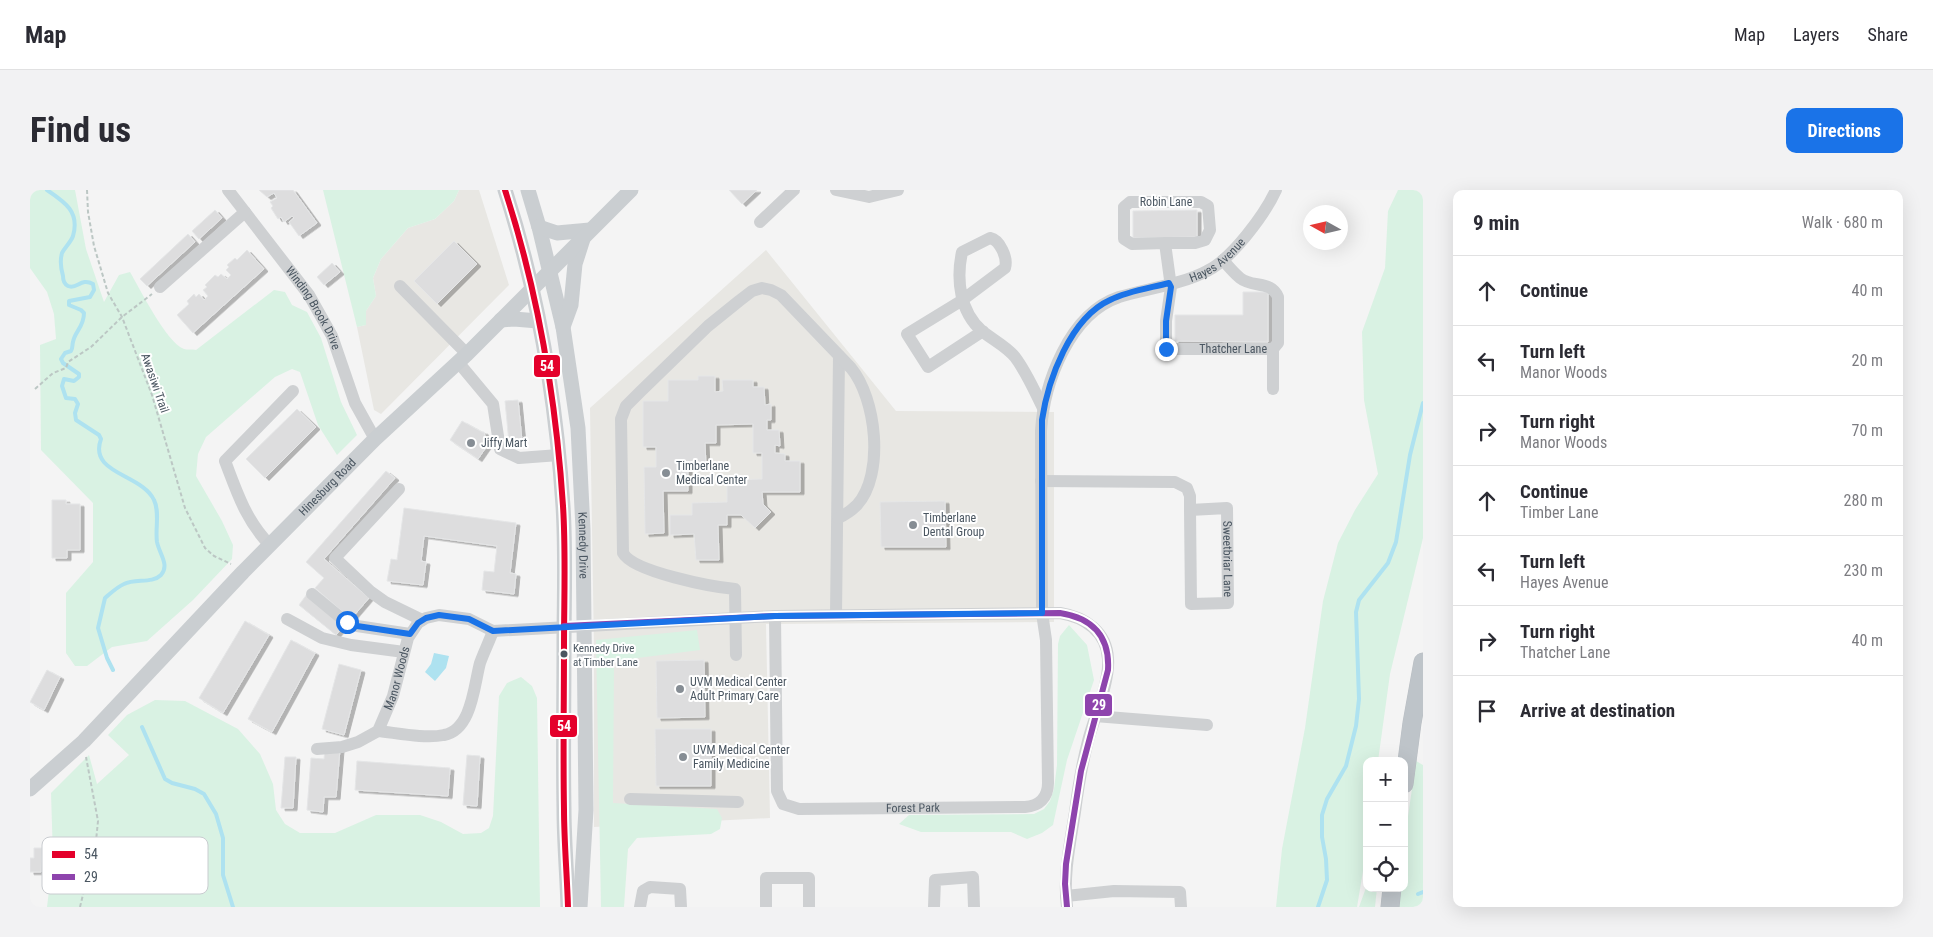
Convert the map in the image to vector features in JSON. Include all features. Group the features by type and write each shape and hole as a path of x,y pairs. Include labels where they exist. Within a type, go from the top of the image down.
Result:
{"highway":[{"path":"1408,757 1423,662"},
{"path":"1390,907 1392,892"}],"main road":[{"name":"Kennedy Drive","path":"504,190 520,241 538,322 552,394 559,455 563,508 565,594 564,810 568,907"},
{"name":"Kennedy Drive","path":"528,190 550,270 563,327 578,428 584,529 583,625 586,810 580,907"},
{"name":"Hinesburg Road","path":"30,789 84,741 200,617 375,439 462,358 631,190"},
{"path":"539,227 557,233 587,233 575,264 571,305 563,327"},
{"path":"501,320 514,319 538,322"}],"street":[{"name":"Winding Brook Drive","path":"228,190 320,312 337,348 355,403 375,439"},
{"path":"760,222 794,190"},
{"path":"836,190 869,197 898,190"},
{"name":"Hayes Avenue","path":"1042,613 1041,431 1044,408 1065,349 1090,313 1109,300 1209,271 1223,260 1262,216 1276,190"},
{"name":"Robin Lane","path":"1130,202 1201,202 1208,206 1210,230 1205,240 1195,243 1165,244 1132,244 1124,239 1123,211 1126,204 1130,202"},
{"path":"160,287 245,212"},
{"path":"983,331 928,366 908,334 961,301 1005,268 1006,259 994,239 986,239 962,252 960,262 961,301 972,320 983,331 998,340 1015,357 1044,408"},
{"path":"1165,244 1169,283"},
{"name":"Thatcher Lane","path":"1169,283 1171,287 1166,321 1166,349 1273,349 1278,343 1278,297 1275,290 1268,286 1250,283 1240,278 1223,260"},
{"path":"400,286 462,358 493,404 500,449 519,458 559,455"},
{"path":"736,655 735,589 697,584 634,563 625,557 622,548 620,441 623,412 640,392 713,322 752,291 762,288 781,295 858,377 866,392 873,433 869,483 858,504 850,512 838,518"},
{"path":"1273,349 1273,389"},
{"path":"836,615 839,356"},
{"path":"270,546 245,513 225,461 293,392"},
{"name":"Sweetbriar Lane","path":"1041,481 1175,482 1187,488 1190,496 1190,510 1191,604 1228,603 1227,508 1190,510"},
{"path":"399,489 335,558 371,592 385,602 422,620 439,615 469,619 493,631 775,616 1060,613 1078,617 1092,625 1103,640 1108,659 1108,670 1081,771 1066,864 1067,902 1114,891 1180,892 1181,907"},
{"path":"312,594 347,622 357,626 410,634"},
{"name":"Forest Park","path":"775,616 777,791 783,804 798,809 1025,807 1042,801 1047,792 1048,783 1046,640 1042,613"},
{"path":"287,619 322,638 351,645 404,652"},
{"name":"Manor Woods","path":"378,731 393,696 410,634 422,620"},
{"path":"317,749 342,747 358,742 378,731 431,736 445,735 454,730 466,715 474,693 480,663 493,631"},
{"path":"1095,716 1207,724"},
{"path":"630,799 738,802"},
{"path":"934,907 935,880 973,877 974,907"},
{"path":"766,907 766,878 809,878 809,907"},
{"path":"640,907 643,891 650,888 658,888 680,889 680,907"}],"path":[{"name":"Awasiwi Trail","path":"87,190 88,212 94,246 108,293 122,317 152,395 185,508 205,548 214,556 234,565"},
{"path":"35,389 53,373 66,368 68,362 91,347 122,317 160,287"},
{"path":"85,750 98,821 96,837"},
{"path":"80,907 83,894"}],"shaded area":[{"path":"459,190 479,190 509,285 381,414 374,410 357,327 366,325 366,311 376,296 373,278 381,259 408,228 435,219 454,201"},
{"path":"766,250 896,411 1054,412 1054,622 766,624 770,818 594,827 594,648 590,408"}],"green space":[{"path":"30,190 75,190 86,249 104,302 119,275 130,272 169,336 184,349 196,350 274,290 285,292 292,305 307,312 321,338 341,402 357,435 337,455 318,425 300,372 292,369 275,377 206,437 198,454 196,476 222,521 233,545 232,559 193,600 147,641 112,647 87,666 75,666 66,653 66,593 93,562 93,503 41,450 40,345 56,339 54,314 47,292 30,268"},
{"path":"323,190 459,190 454,201 435,219 408,228 381,259 373,278 376,296 366,311 366,325 357,327"},
{"path":"1398,190 1423,190 1423,538 1390,674 1379,757 1363,757 1363,871 1357,907 1276,907 1282,849 1305,728 1323,601 1338,543 1355,510 1378,474 1364,400 1362,332 1385,268 1388,211"},
{"path":"1069,625 1087,645 1094,680 1067,760 1053,825 1042,833 1027,839 1011,832 921,832 899,824 909,815 1034,814 1044,809 1050,801 1054,789 1057,765 1058,644 1060,636"},
{"path":"697,630 700,650 614,661 613,803 717,809 722,818 720,829 711,834 637,838 628,849 624,907 601,907 596,640"},
{"path":"521,677 532,686 537,698 540,907 47,907 49,894 208,894 208,837 52,837 51,793 89,755 97,784 129,755 108,735 127,715 155,700 185,701 238,729 260,754 273,784 276,810 285,824 300,833 335,833 376,815 420,815 441,822 463,834 481,833 489,828 493,816 499,696 507,683"},
{"path":"1416,761 1423,765 1423,907 1399,907 1400,892 1408,892 1408,816"},
{"path":"1364,892 1377,892 1375,907 1359,907"}],"water":[{"path":"434,653 449,656 446,668 435,681 425,672 431,664"}],"building":[{"path":"259,190 293,190 317,223 299,236 289,222 294,218 292,216 284,222 281,217 278,219 271,208 273,206 270,202 277,198 274,193 267,197"},
{"path":"729,190 757,190 742,204"},
{"path":"215,210 222,218 199,239 192,231"},
{"path":"1197,210 1197,237 1133,238 1133,211"},
{"path":"188,234 195,242 147,286 140,279"},
{"path":"454,241 477,264 437,304 414,281"},
{"path":"247,250 264,269 193,333 177,315 189,304 187,301 194,294 196,297 199,294 204,300 208,296 203,290 207,287 205,285 215,275 218,277 221,274 227,279 231,275 226,270 229,267 227,265 235,258 237,260"},
{"path":"332,263 340,272 324,285 317,277"},
{"path":"1243,292 1268,292 1268,342 1175,341 1175,315 1243,315"},
{"name":"Timberlane Medical Center","path":"698,376 715,376 715,392 723,391 722,380 753,380 753,387 764,387 765,405 771,404 771,420 767,420 767,430 779,430 780,446 775,445 775,453 785,454 785,461 800,461 800,492 762,492 763,504 771,512 755,528 741,515 727,515 727,525 718,525 719,560 696,560 694,534 670,535 670,515 692,515 692,503 727,502 727,480 762,479 762,453 753,453 753,424 716,425 716,443 705,443 706,466 688,467 688,491 663,491 664,533 645,534 644,467 656,467 656,447 643,447 643,401 668,401 668,380 698,380"},
{"path":"518,400 522,441 509,443 505,401"},
{"path":"297,409 316,427 265,478 246,459"},
{"name":"Jiffy Mart","path":"462,421 484,432 487,446 478,459 450,440"},
{"path":"386,471 395,478 324,559 369,598 351,619 315,588 324,578 306,562"},
{"path":"52,500 66,500 66,504 80,504 80,550 67,550 67,558 52,558"},
{"name":"Timberlane Dental Group","path":"945,501 946,547 881,547 880,502"},
{"path":"404,508 516,523 510,573 516,574 514,594 482,590 484,571 494,572 497,546 424,536 421,561 426,562 423,585 387,581 391,559 397,560"},
{"path":"307,594 345,624 336,635 299,605"},
{"path":"245,621 269,635 223,713 199,698"},
{"path":"291,640 315,653 272,732 248,719"},
{"name":"UVM Medical Center Adult Primary Care","path":"704,660 705,717 657,718 656,661"},
{"path":"339,664 361,670 344,735 322,729"},
{"path":"47,670 60,677 44,710 30,702"},
{"name":"UVM Medical Center Family Medicine","path":"655,729 711,729 711,786 656,786"},
{"path":"325,748 340,749 336,797 324,797 323,812 307,810 311,758 324,759"},
{"path":"467,755 480,756 477,806 463,805"},
{"path":"285,757 296,757 293,808 281,808"},
{"path":"357,761 450,768 448,796 355,790"},
{"path":"34,848 42,848 41,872 30,872 30,858 34,858"}],"waterway":[{"path":"47,190 60,199 73,214 75,228 73,236 61,256 64,282 71,287 89,282 93,284 94,290 90,297 69,301 69,305 84,313 84,318 74,338 72,350 65,353 61,359 63,363 79,374 79,377 74,381 64,379 62,386 66,398 75,399 78,404 75,413 76,420 99,435 101,439 99,451 102,460 109,467 148,491 154,500 157,510 157,542 164,563 161,575 153,579 128,582 105,598 98,628 107,658 113,670"},
{"path":"1318,907 1327,880 1322,837 1322,815 1327,799 1346,766 1356,726 1359,699 1356,612 1359,600 1388,563 1396,542 1410,455 1423,403"},
{"path":"142,727 165,779 204,794 216,814 223,838 223,875 233,907"},
{"path":"1418,894 1423,892"}],"transit line":[{"name":"54","path":"505,190 527,267 544,346 560,466 564,541 564,833 568,907"},
{"name":"29","path":"564,626 775,616 1060,613 1082,619 1097,631 1102,639 1108,658 1108,670 1081,771 1066,864 1067,907"}],"place":[{"name":"Jiffy Mart","path":"471,443"},
{"name":"Timberlane Medical Center","path":"666,473"},
{"name":"Timberlane Dental Group","path":"913,525"},
{"name":"Kennedy Drive at Timber Lane","path":"564,654"},
{"name":"UVM Medical Center Adult Primary Care","path":"680,689"},
{"name":"UVM Medical Center Family Medicine","path":"683,757"}],"route":[{"path":"347,622 357,626 410,634 418,623 426,618 439,615 469,619 493,631 706,618 1042,613 1042,420 1049,390 1065,349 1081,323 1096,308 1109,300 1169,283 1171,295 1166,321 1166,349"}]}
